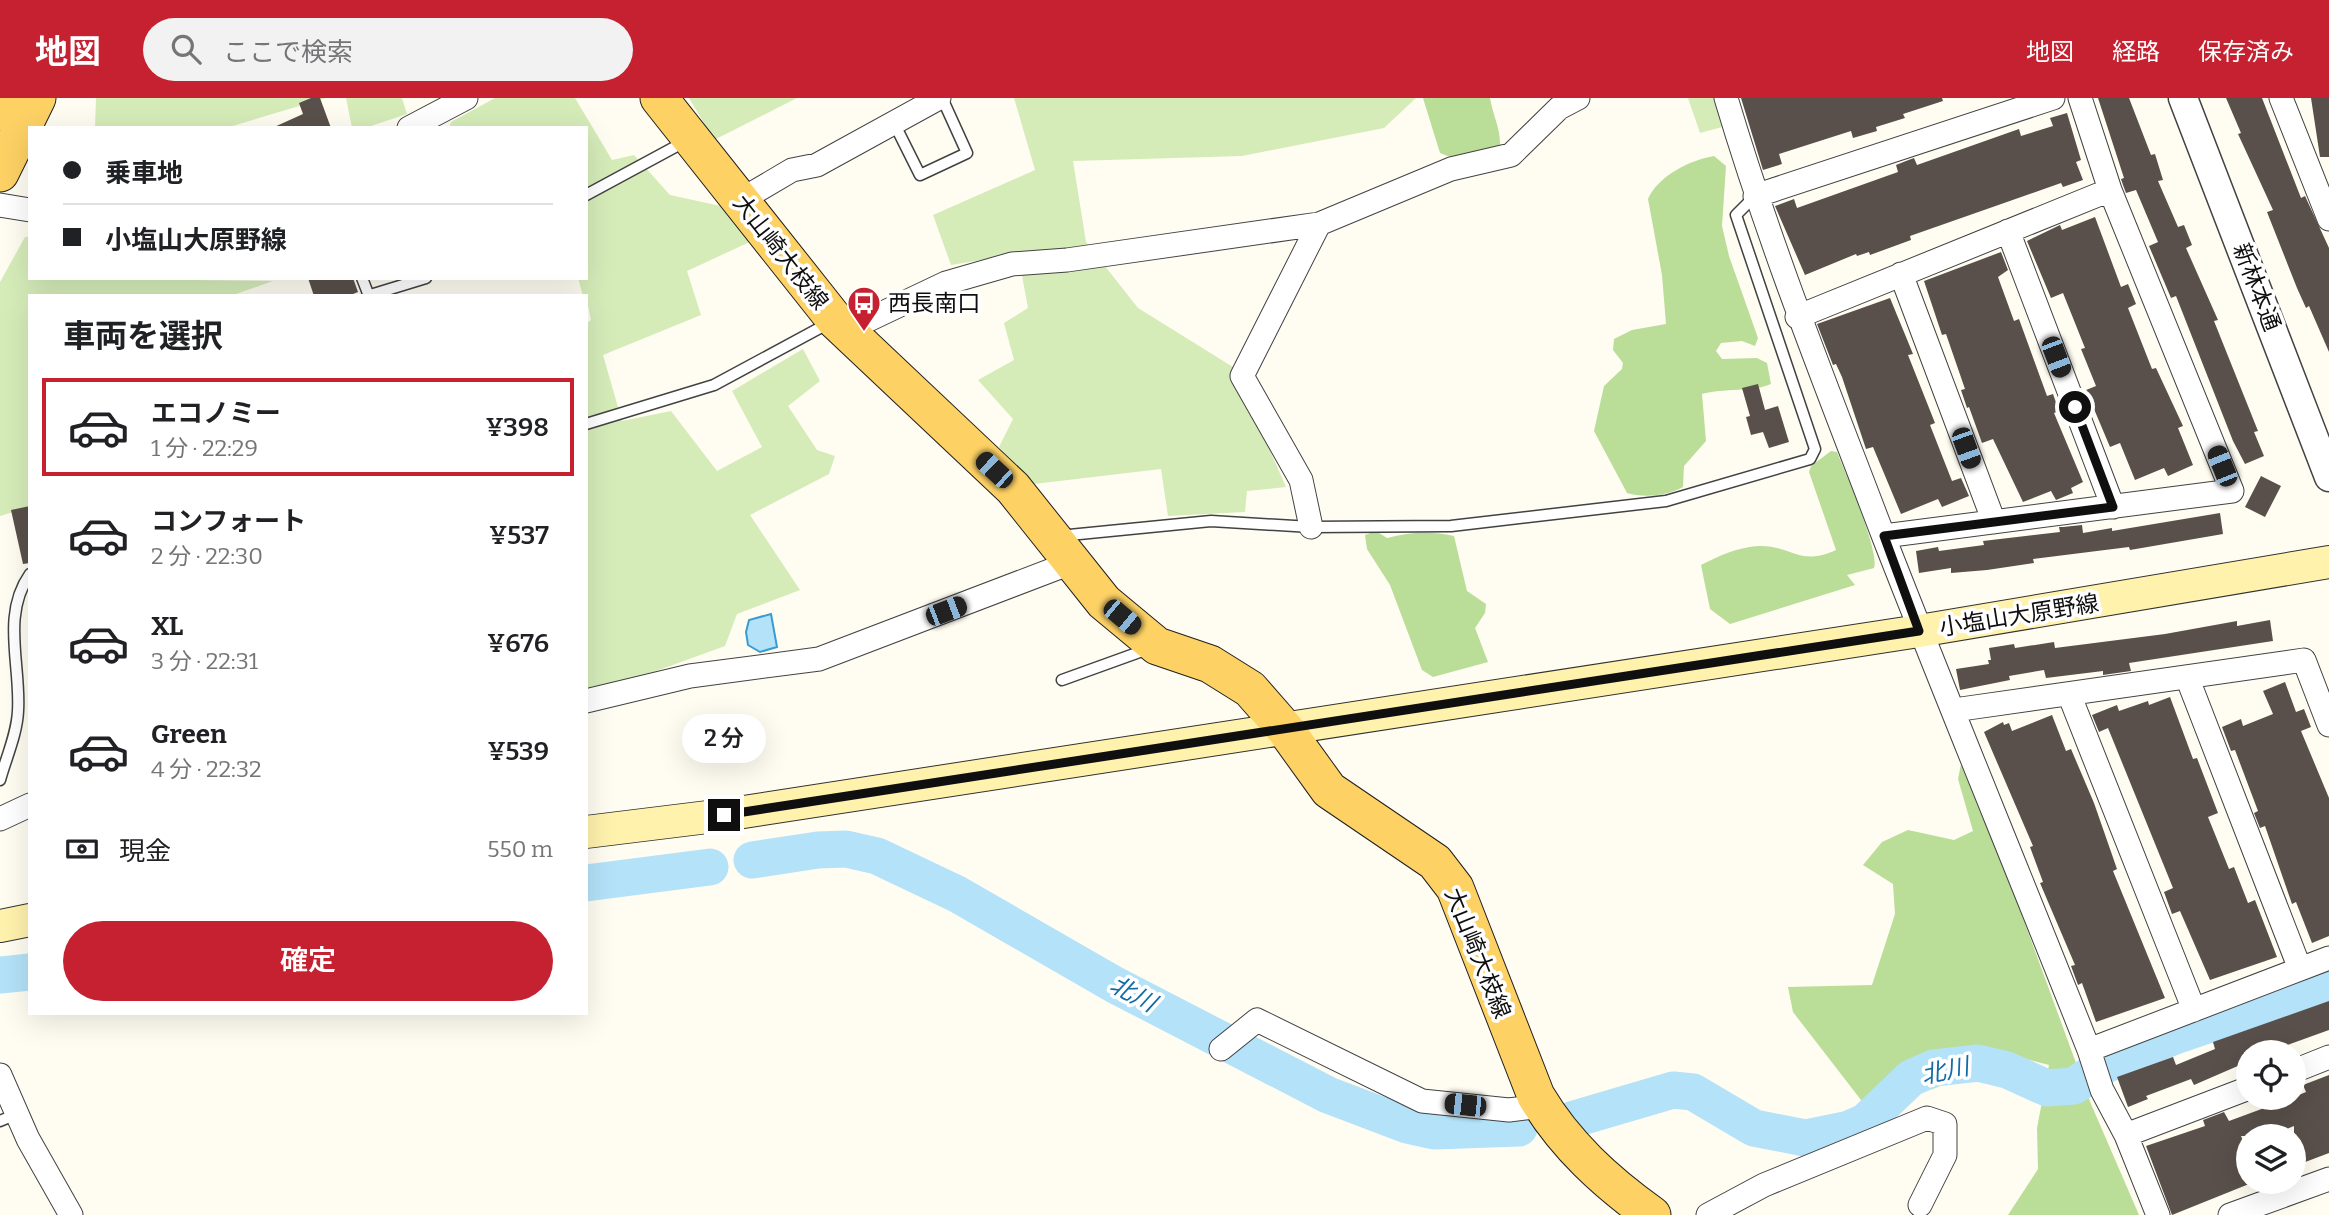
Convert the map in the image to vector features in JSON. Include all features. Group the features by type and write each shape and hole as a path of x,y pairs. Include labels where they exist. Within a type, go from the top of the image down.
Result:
{"main road":[{"path":"0,112 6,98"},
{"path":"0,173 37,98"},
{"name":"大山崎大枝線","path":"659,98 840,326 1013,488 1104,602 1157,646 1210,664 1250,689 1285,729 1329,790 1435,862 1455,888 1542,1106 1574,1150 1632,1209"},
{"name":"小塩山大原野線","path":"588,832 738,813 1919,631 2329,562"},
{"path":"0,926 28,920"}],"street":[{"path":"413,126 466,98"},
{"path":"741,200 792,170 817,165 940,98"},
{"path":"840,326 946,283 1012,264 1067,260 1319,224 1451,169 1511,155 1559,108 1578,98"},
{"path":"1726,98 1755,196 1797,317 1919,631 1954,710 2090,1049 2102,1090 2126,1135 2158,1215"},
{"path":"1755,196 2053,98"},
{"path":"1884,536 2232,491 2110,190 2080,98"},
{"name":"新林本通","path":"2183,98 2329,477"},
{"path":"2281,98 2321,176 2329,219"},
{"path":"1797,317 2110,190"},
{"path":"0,205 28,210"},
{"path":"1311,527 1301,480 1242,376 1319,224"},
{"path":"2008,232 2113,507"},
{"path":"1901,274 1994,522"},
{"path":"588,701 690,676 819,659 1062,549"},
{"path":"1954,710 2304,660 2329,725"},
{"path":"2187,677 2300,969"},
{"path":"2069,694 2194,1010"},
{"path":"0,819 28,806"},
{"path":"2090,1049 2329,958"},
{"path":"1221,1049 1257,1020 1422,1101 1509,1110 1542,1106"},
{"path":"2306,1066 2329,1057"},
{"path":"0,1075 9,1118 71,1215"},
{"path":"2126,1135 2236,1093"},
{"path":"1708,1215 1765,1185 1927,1118 1945,1124 1945,1155 1920,1205"},
{"path":"2230,1215 2274,1208 2329,1179"}],"lane":[{"path":"894,121 920,175 967,153 940,98"},
{"path":"588,194 691,138"},
{"path":"1062,549 1211,521 1311,527 1451,526 1666,501 1810,459 1815,449 1736,215 1755,196"},
{"path":"375,294 420,280"},
{"path":"588,423 714,385 840,326"},
{"path":"0,780 18,714 18,676 12,640 20,588 28,577"},
{"path":"1062,680 1157,646"}],"green space":[{"path":"96,98 326,98 233,126 95,126"},
{"path":"346,98 402,98 407,114 371,126 352,126"},
{"path":"495,98 575,98 612,160 634,155 670,195 730,208 754,240 687,271 701,315 603,355 622,421 671,411 717,471 762,447 732,391 803,349 820,381 788,406 817,450 835,456 829,474 750,515 800,590 737,614 725,646 626,682 588,690 588,322 591,320 588,294 582,294 579,280 588,280 588,126 450,126 451,122"},
{"path":"689,98 797,98 714,140"},
{"path":"1014,98 1416,98 1384,128 1242,156 1073,161 1086,242 1138,308 1233,367 1286,487 1247,491 1245,512 1168,516 1161,469 1034,484 999,447 1013,419 978,380 1014,360 1004,323 1028,308 1018,254 951,265 933,215 1035,170"},
{"path":"1423,98 1490,98 1500,147 1460,161 1440,153"},
{"path":"1688,98 1722,98 1730,125 1700,133"},
{"path":"1714,156 1726,166 1722,226 1729,256 1758,338 1755,346 1742,341 1721,343 1716,351 1722,359 1757,358 1767,363 1771,384 1702,394 1706,441 1684,466 1683,487 1655,495 1627,493 1594,431 1604,386 1622,369 1623,363 1613,350 1614,339 1632,330 1666,324 1662,275 1648,199 1659,183 1676,170"},
{"path":"25,237 28,237 28,280 273,281 236,294 28,294 28,508 0,516 0,282"},
{"path":"1831,451 1837,452 1861,512 1872,546 1874,568 1847,575 1855,585 1730,624 1710,609 1701,565 1729,552 1758,546 1804,556 1823,555 1836,550 1809,472 1811,466"},
{"path":"1376,531 1387,538 1420,533 1454,536 1467,591 1486,604 1485,613 1475,628 1488,662 1433,677 1422,670 1390,585 1367,549 1365,535"},
{"path":"1963,754 2091,1104 2139,1215 2008,1215 2038,1169 2037,1128 2049,1065 2012,1055 1933,1089 1861,1100 1793,1012 1788,987 1872,985 1895,914 1893,884 1863,865 1882,842 1908,830 1954,840 1973,831 1958,779"}],"water":[{"path":"771,614 777,647 760,652 748,645 746,632 749,620"}],"building":[{"path":"320,98 330,126 276,126 303,114 299,103"},
{"path":"1741,98 1942,98 1943,101 1903,114 1905,118 1876,127 1877,131 1853,138 1851,131 1779,154 1782,164 1763,170"},
{"path":"2098,98 2129,98 2151,155 2155,154 2163,180 2158,181 2178,227 2184,225 2192,245 2186,248 2218,320 2214,321 2258,431 2254,432 2264,456 2245,464 2233,441 2176,296 2171,298 2149,246 2158,242 2136,190 2126,193 2121,179 2124,178"},
{"path":"2226,98 2262,98 2301,198 2305,196 2329,248 2329,352 2309,306 2306,308 2297,288 2267,212 2273,210 2238,134 2241,133"},
{"path":"2311,98 2329,98 2329,157 2320,157"},
{"path":"2067,113 2081,160 2076,162 2083,180 2063,187 2061,183 1910,236 1911,240 1870,255 1869,252 1857,256 1856,254 1805,275 1775,206 1794,199 1797,208 1898,172 1896,165 1914,158 1917,165 2019,129 2021,136 2053,126 2050,118"},
{"path":"2095,217 2121,287 2128,284 2136,304 2128,308 2152,369 2156,368 2183,426 2178,428 2193,465 2168,476 2164,468 2135,480 2120,443 2110,447 2086,390 2096,386 2081,349 2085,348 2063,293 2051,298 2027,241 2060,225 2062,230"},
{"path":"2001,252 2008,270 1998,277 2014,321 2019,319 2047,396 2053,394 2059,411 2054,413 2083,482 2071,488 2073,493 2056,500 2051,491 2023,502 1993,439 1982,443 1961,390 1965,389 1946,334 1942,335 1924,281"},
{"path":"309,280 354,280 358,292 353,294 313,294"},
{"path":"1890,298 1913,354 1908,355 1935,423 1930,425 1952,481 1961,478 1969,496 1942,507 1938,499 1901,514 1873,447 1866,449 1842,377 1836,364 1833,365 1817,324"},
{"path":"1758,384 1765,410 1778,406 1789,442 1769,448 1763,432 1751,435 1746,417 1750,416 1742,388"},
{"path":"2261,476 2281,486 2265,517 2245,507"},
{"path":"28,506 28,563 23,564 11,510"},
{"path":"2220,513 2223,534 2130,550 2129,547 2033,559 2034,563 1987,570 1951,573 1951,568 1919,573 1916,551 1984,545 1983,541 2060,532 2059,527 2082,525 2083,533 2112,528 2112,531"},
{"path":"2270,620 2273,641 2129,663 2131,671 2103,675 2103,671 2046,678 2044,670 2009,676 2010,680 1960,690 1956,669 1989,664 1989,648 2014,644 2015,648 2054,642 2055,648 2165,634 2237,621 2237,626"},
{"path":"2285,682 2296,712 2304,709 2311,727 2301,731 2329,798 2329,936 2312,943 2296,902 2292,904 2265,826 2260,828 2254,813 2258,811 2235,750 2231,751 2222,727 2241,719 2243,726 2273,714 2263,691"},
{"path":"2170,697 2193,759 2197,758 2218,813 2208,817 2229,869 2234,867 2248,903 2255,900 2277,957 2210,980 2180,911 2172,914 2164,892 2173,888 2108,728 2099,732 2092,715 2117,705 2119,711 2148,701 2149,705"},
{"path":"2052,715 2066,751 2071,749 2094,803 2117,869 2113,871 2165,998 2096,1022 2082,983 2078,985 2071,966 2075,965 2040,883 2043,882 2030,847 2033,846 1984,732 2003,722 2004,725 2009,723 2012,731"},
{"path":"2329,1001 2329,1030 2301,1040 2236,1040 2236,1067 2194,1085 2191,1079 2146,1096 2148,1099 2128,1107 2117,1077 2173,1057 2176,1065 2215,1049 2213,1042"},
{"path":"2329,1075 2329,1153 2306,1162 2306,1124 2236,1124 2236,1189 2172,1215 2146,1146 2205,1126 2203,1120 2224,1112 2229,1121 2259,1110 2306,1110 2306,1084"}],"waterway":[{"name":"北川","path":"752,860 818,850 846,849 877,856 957,894 1115,985 1328,1095 1407,1125 1434,1131 1519,1128"},
{"name":"北川","path":"588,883 710,867"},
{"name":"北川","path":"0,975 28,972"},
{"name":"北川","path":"1571,1120 1673,1090 1693,1092 1754,1128 1805,1138 1849,1129 1865,1122 1911,1078 1934,1068 1978,1063 2007,1070 2047,1088 2074,1086 2103,1066 2175,1036 2329,983"}],"place":[{"name":"西長南口","path":"864,333"}],"route":[{"path":"724,815 1919,631 1884,536 2113,507 2075,407"}]}
